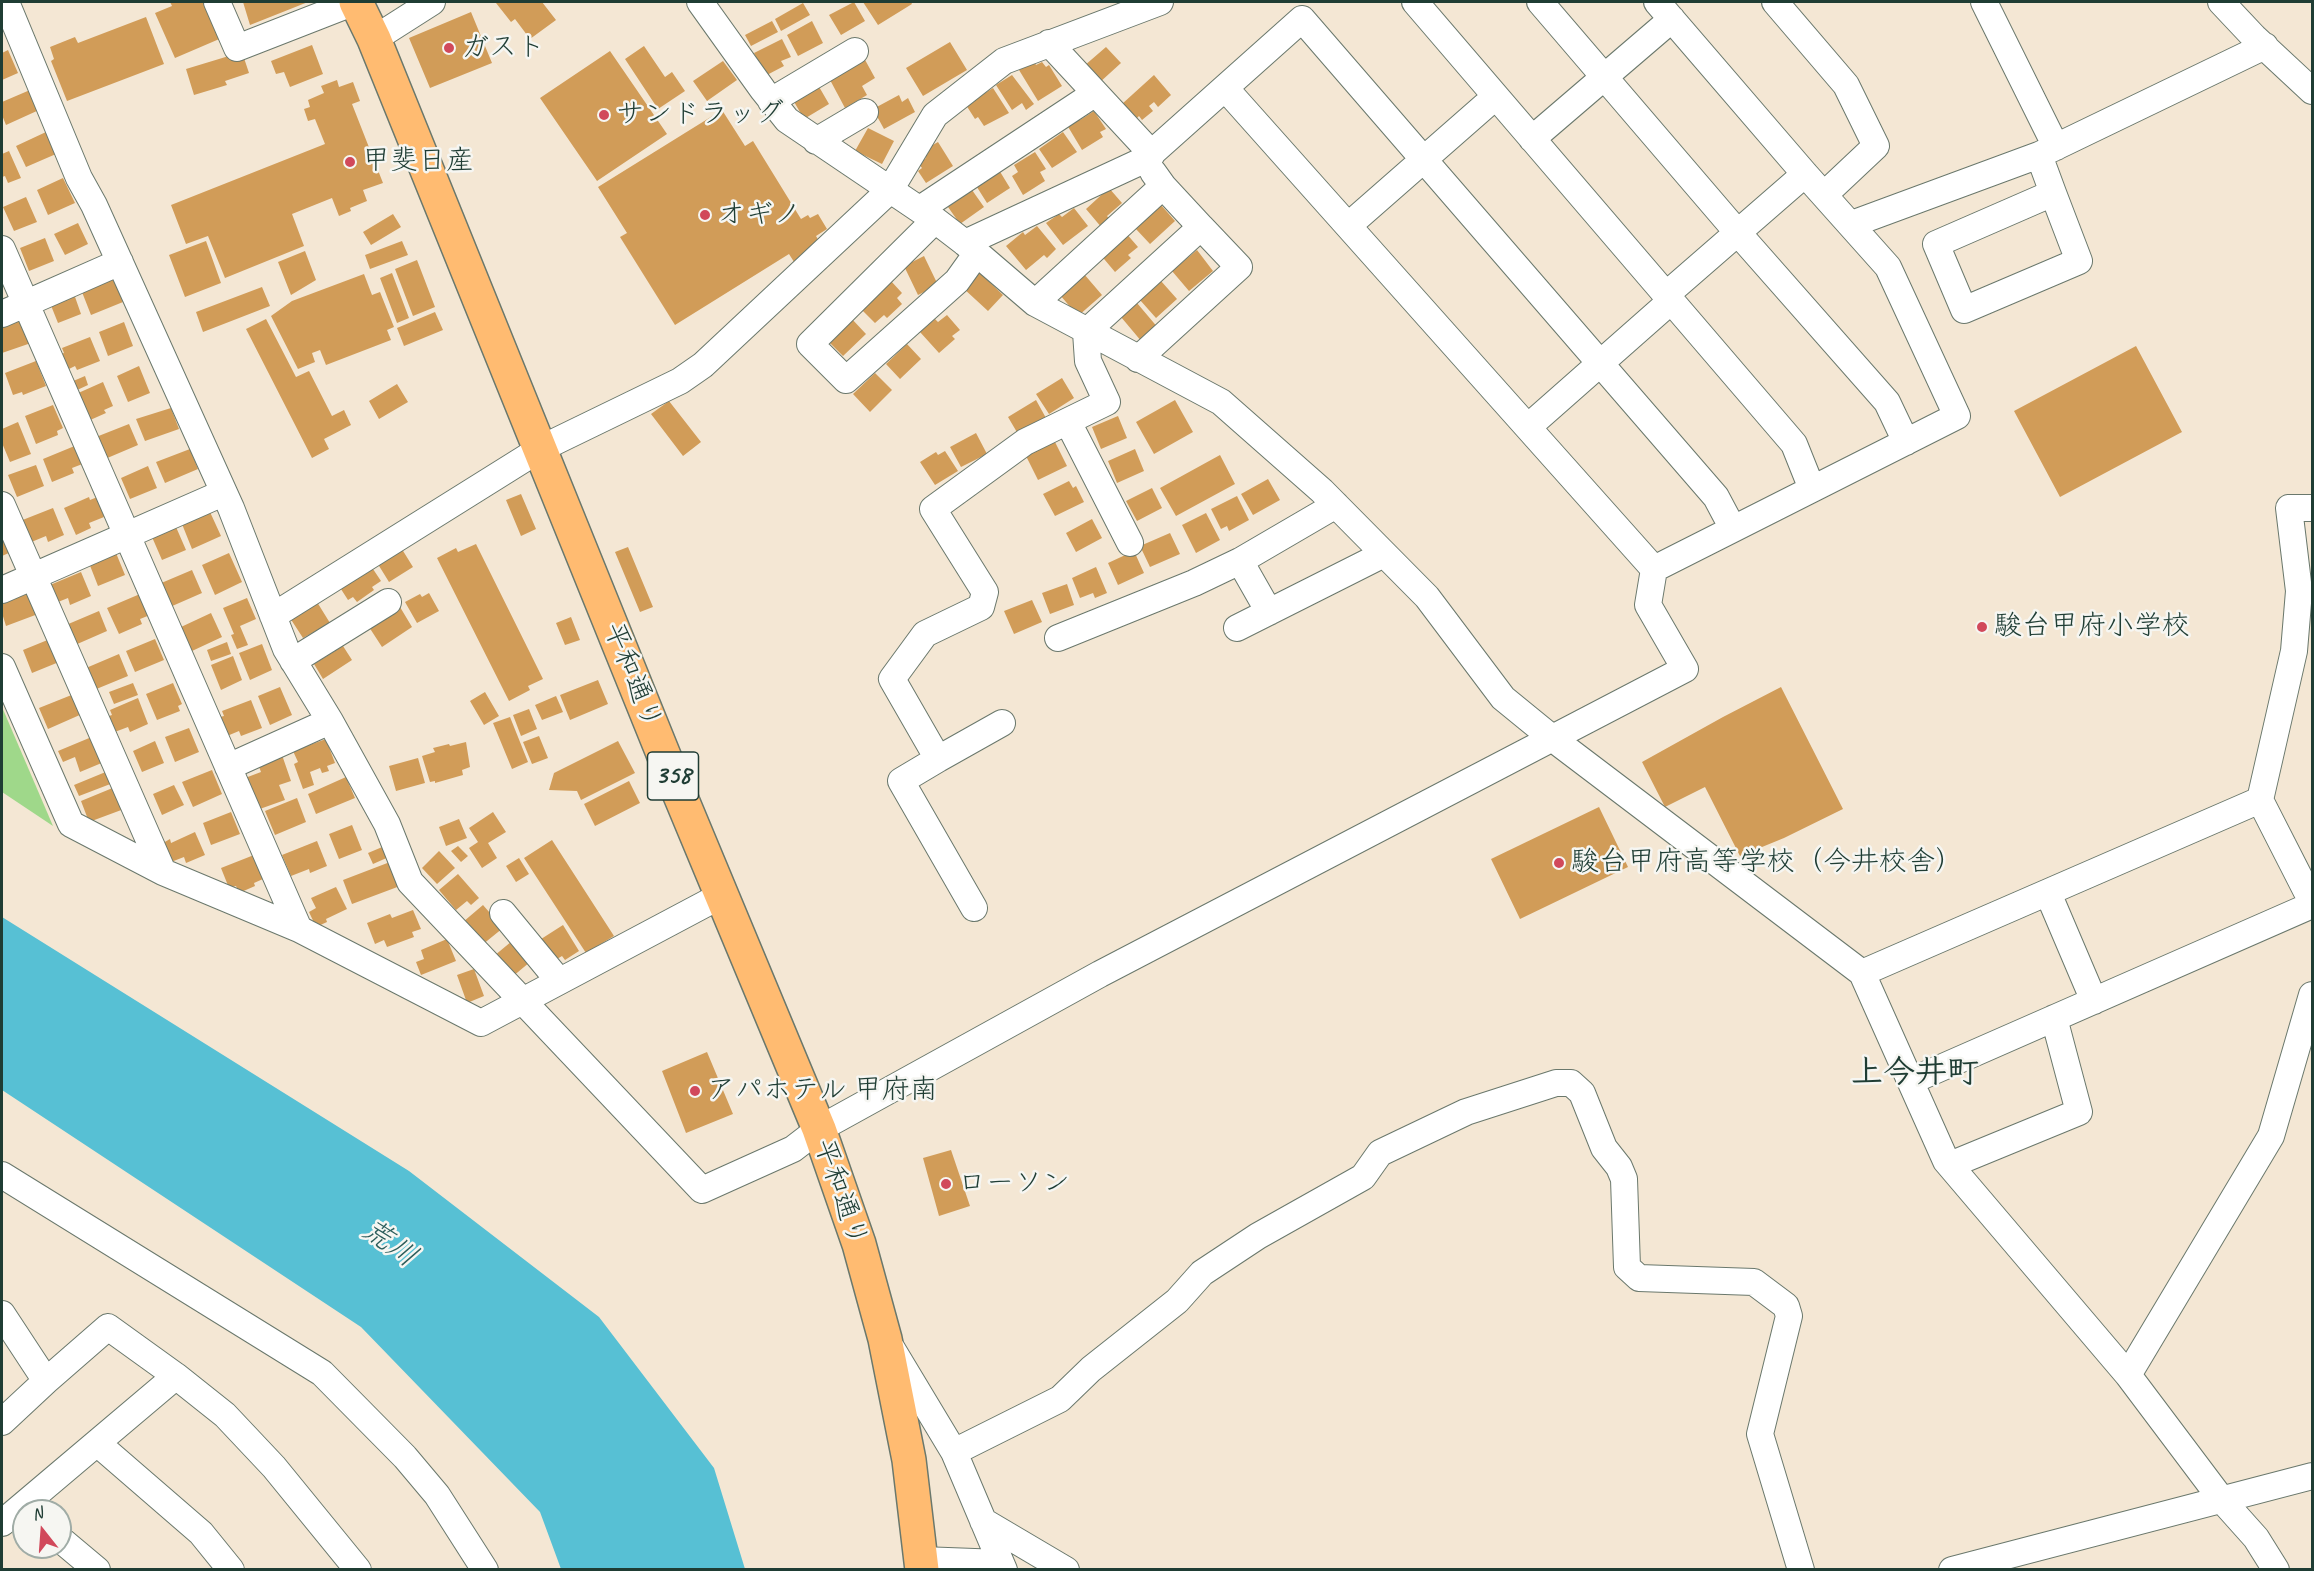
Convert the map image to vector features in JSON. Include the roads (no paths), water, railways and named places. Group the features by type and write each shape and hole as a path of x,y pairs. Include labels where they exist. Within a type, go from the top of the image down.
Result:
{"highway":[{"name":"平和通り","path":"356,2 374,39 819,1129 859,1244 885,1338 909,1460 922,1565"}],"street":[{"path":"6,2 10,37 120,262 231,508 293,661 330,721 387,824 410,882 702,1190 793,1149 819,1129 1100,974 1685,669 1648,604 1654,569"},
{"path":"217,2 237,48 356,2"},
{"path":"374,39 432,2"},
{"path":"700,2 788,120 927,214 1035,303 1221,402 1336,505 1427,597 1503,698 1552,738 1862,974 1950,1165 2128,1375 2222,1500 2256,1538 2276,1569"},
{"path":"273,616 540,449 680,381 703,365 890,190 935,115 1004,61 1049,44 1104,11 1160,2"},
{"path":"1415,2 1794,444 1812,489"},
{"path":"1540,2 1738,234 1887,402 1906,442"},
{"path":"1775,2 1846,85 1876,146 1824,194"},
{"path":"1984,2 2047,151 2053,192 2079,261 1964,310 1936,244 2053,192"},
{"path":"2221,2 2313,90"},
{"path":"1532,139 1604,76 1665,10 1888,267 1957,416 1654,569"},
{"path":"1094,94 927,214 810,344 846,380 957,281 971,248 1148,157 1302,20 1716,497 1732,529"},
{"path":"1049,44 1148,157 1163,186 1239,267 1138,359"},
{"path":"1852,224 2047,151 2265,46"},
{"path":"771,100 855,51"},
{"path":"1226,88 1654,569"},
{"path":"1349,225 1495,97"},
{"path":"816,141 865,112"},
{"path":"1528,427 1805,174"},
{"path":"1035,303 1163,186"},
{"path":"1086,332 1201,227"},
{"path":"2,249 299,929"},
{"path":"2,314 120,262"},
{"path":"938,759 892,679 925,634 981,607 985,592 933,509 1025,442 1107,402 1088,361 1086,332"},
{"path":"1068,422 1130,543"},
{"path":"2,590 223,493"},
{"path":"2,505 162,872"},
{"path":"1058,638 1194,583 1240,561 1336,505"},
{"path":"1911,1082 2313,904 2260,800 2294,651 2300,591 2289,508 2313,508"},
{"path":"1237,628 1384,554"},
{"path":"1240,561 1269,612"},
{"path":"293,661 388,602"},
{"path":"2,667 71,824 162,872 299,929 481,1023 722,895"},
{"path":"228,766 330,721"},
{"path":"974,908 901,781 1002,723"},
{"path":"1862,974 2260,800"},
{"path":"2048,893 2094,1001"},
{"path":"503,913 559,981"},
{"path":"2128,1375 2271,1136 2313,995"},
{"path":"1950,1165 2079,1112 2054,1018"},
{"path":"954,1452 1060,1399 1091,1369 1177,1301 1202,1273 1258,1236 1363,1177 1380,1153 1466,1112 1556,1083 1572,1083 1582,1093 1604,1148 1619,1167 1624,1179 1627,1267 1639,1278 1754,1282 1786,1306 1789,1316 1760,1434 1802,1569"},
{"path":"2,1175 322,1373 405,1458 437,1495 485,1569"},
{"path":"2,1314 46,1381"},
{"path":"2,1422 108,1327 225,1415 274,1467 358,1569"},
{"path":"885,1338 954,1452 1003,1566 922,1565"},
{"path":"33,1499 176,1377"},
{"path":"97,1443 201,1533 231,1569"},
{"path":"1952,1569 2313,1476"},
{"path":"983,1521 1066,1569"},
{"path":"72,1549 97,1569"}],"water":[{"name":"荒川","path":"2,917 409,1171 599,1317 714,1468 745,1569 561,1569 540,1512 361,1327 2,1090"}],"place":[{"name":"ガスト","path":"449,48"},
{"name":"サンドラッグ","path":"604,115"},
{"name":"甲斐日産","path":"350,162"},
{"name":"オギノ","path":"705,215"},
{"name":"駿台甲府小学校","path":"1982,627"},
{"name":"駿台甲府高等学校（今井校舎）","path":"1559,863"},
{"name":"アパホテル 甲府南","path":"695,1091"},
{"name":"ローソン","path":"946,1184"}],"district":[{"name":"上今井町","path":"1915,1074"}]}
